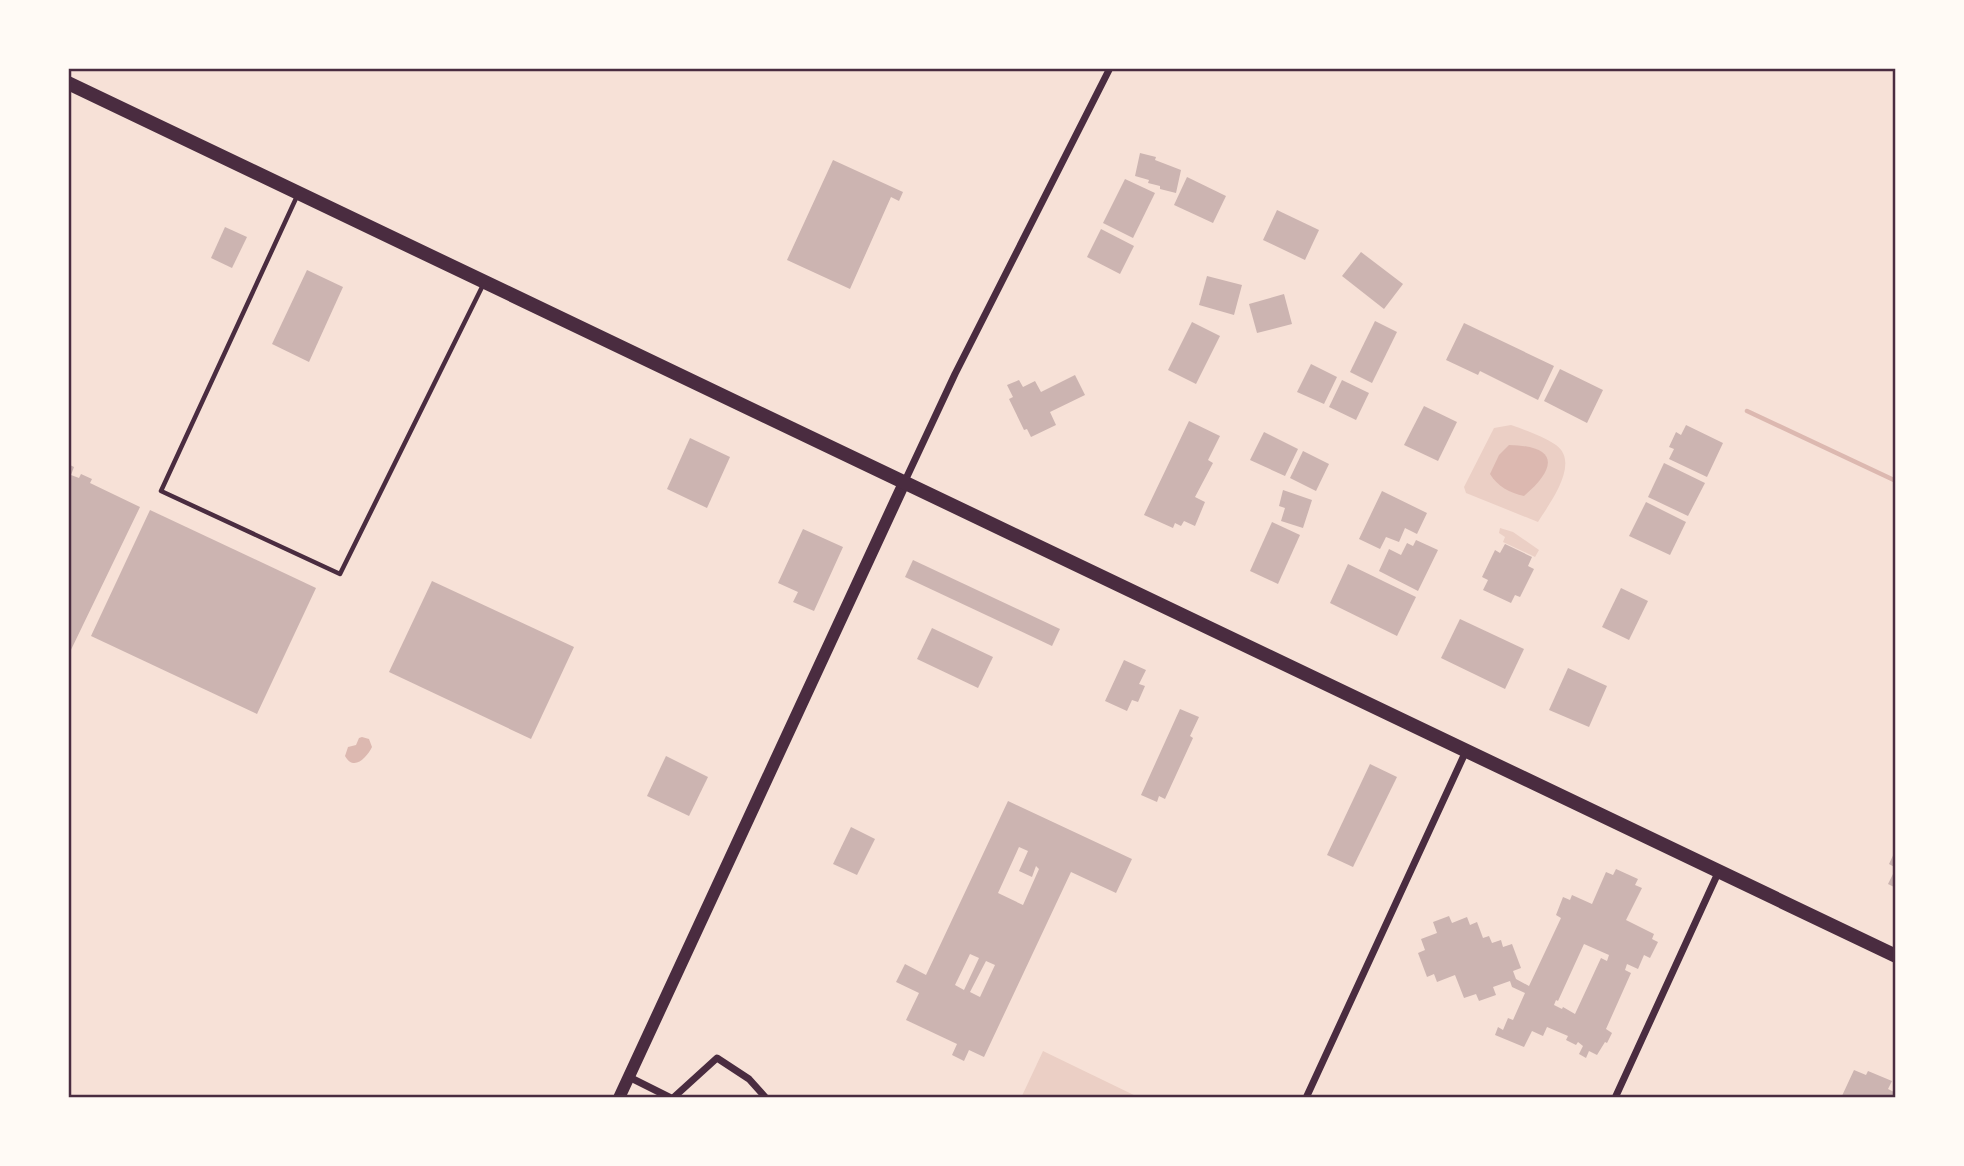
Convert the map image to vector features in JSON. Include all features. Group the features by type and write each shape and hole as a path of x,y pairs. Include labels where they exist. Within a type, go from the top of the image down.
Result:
{"main road":[{"path":"68,83 1896,956"}],"street":[{"path":"619,1098 955,374 1110,68"},
{"path":"1306,1098 1466,751"},
{"path":"1615,1098 1718,873"},
{"path":"629,1077 672,1098 717,1058 749,1079 766,1098"}],"lane":[{"path":"298,194 160,491 340,574 484,283"}],"shaded area":[{"path":"1511,425 1545,439 1563,453 1564,473 1538,522 1466,493 1464,487 1494,428"},
{"path":"1509,445 1537,449 1548,460 1543,476 1524,496 1504,488 1490,474 1499,455"},
{"path":"1500,528 1513,532 1539,550 1535,557 1503,542 1505,537 1499,533"},
{"path":"362,737 369,739 372,747 364,758 352,763 345,756 348,747 356,745"},
{"path":"1043,1051 1140,1098 1021,1098"}],"building":[{"path":"1140,153 1156,157 1155,160 1181,170 1176,193 1160,189 1160,186 1148,183 1149,180 1135,176"},
{"path":"833,160 903,192 899,201 891,197 850,289 787,260"},
{"path":"1187,177 1226,196 1213,223 1174,205"},
{"path":"1125,179 1155,193 1133,238 1103,223"},
{"path":"1277,210 1319,230 1305,260 1263,240"},
{"path":"225,227 247,237 232,268 211,258"},
{"path":"1101,229 1134,246 1120,274 1087,257"},
{"path":"1361,252 1403,284 1384,309 1342,276"},
{"path":"307,270 343,287 309,362 272,344"},
{"path":"1207,276 1242,285 1234,315 1199,305"},
{"path":"1284,294 1292,324 1257,333 1249,304"},
{"path":"1375,321 1397,332 1372,383 1350,372"},
{"path":"1192,322 1220,336 1196,384 1168,370"},
{"path":"1464,323 1554,366 1538,400 1480,371 1478,375 1446,360"},
{"path":"1311,364 1337,377 1324,404 1297,392"},
{"path":"1560,369 1603,390 1587,423 1544,401"},
{"path":"1075,375 1085,395 1050,412 1056,425 1031,437 1027,429 1024,430 1009,399 1013,397 1007,385 1019,380 1023,387 1035,381 1041,392"},
{"path":"1342,380 1369,393 1356,420 1329,407"},
{"path":"1424,406 1457,422 1438,461 1404,445"},
{"path":"1189,421 1220,436 1208,460 1213,463 1195,497 1205,502 1195,526 1184,521 1181,526 1175,523 1173,528 1144,515"},
{"path":"1686,425 1723,443 1707,477 1669,459 1674,449 1669,447 1676,432 1681,435"},
{"path":"1264,432 1298,449 1285,476 1250,460"},
{"path":"690,438 730,457 707,508 667,489"},
{"path":"1303,451 1329,464 1316,491 1290,478"},
{"path":"1664,463 1705,483 1688,516 1648,497"},
{"path":"68,464 74,467 71,475 79,478 81,474 92,479 90,483 140,507 68,656"},
{"path":"1283,490 1312,500 1303,528 1281,521 1285,508 1279,506"},
{"path":"1382,491 1427,513 1417,534 1405,528 1399,542 1386,537 1380,549 1359,539"},
{"path":"1646,502 1686,522 1670,555 1629,536"},
{"path":"150,510 316,588 257,714 91,636"},
{"path":"1272,522 1300,535 1278,584 1250,571"},
{"path":"803,529 843,547 814,611 793,602 798,592 778,583"},
{"path":"1416,540 1438,550 1418,591 1379,571 1389,549 1401,555 1407,543 1413,546"},
{"path":"1505,544 1532,557 1528,566 1534,569 1520,597 1515,595 1511,603 1483,590 1488,580 1482,577 1495,550 1500,553"},
{"path":"913,560 1060,629 1052,646 905,577"},
{"path":"1348,564 1416,597 1397,636 1330,603"},
{"path":"432,581 574,647 531,739 389,672"},
{"path":"1621,588 1648,601 1629,640 1602,627"},
{"path":"1460,619 1524,649 1505,689 1441,658"},
{"path":"932,628 993,657 978,688 917,659"},
{"path":"1124,660 1146,670 1139,684 1145,686 1138,702 1132,700 1127,711 1105,701"},
{"path":"1568,668 1607,686 1589,727 1549,710"},
{"path":"1180,709 1199,717 1190,736 1193,738 1165,799 1159,796 1157,802 1141,795"},
{"path":"666,756 708,777 689,816 647,796"},
{"path":"1370,764 1397,777 1353,867 1327,855"},
{"path":"1008,801 1132,859 1116,893 1071,872 984,1057 969,1050 964,1061 952,1055 957,1044 906,1020 919,993 896,982 905,964 926,975","holes":["1019,847 1028,851 1019,871 1032,877 1036,866 1039,869 1023,905 998,893","970,954 979,958 964,990 955,985","986,961 995,965 980,997 970,992"]},
{"path":"851,827 875,839 857,875 833,864"},
{"path":"1896,849 1896,868 1889,864"},
{"path":"1896,868 1896,888 1888,884"},
{"path":"1616,869 1638,879 1635,885 1642,888 1626,920 1654,934 1652,939 1658,942 1650,958 1644,955 1638,969 1627,964 1625,970 1631,973 1606,1029 1612,1033 1597,1055 1589,1051 1586,1058 1579,1054 1583,1046 1578,1042 1576,1045 1566,1040 1568,1036 1547,1027 1543,1036 1532,1031 1524,1047 1495,1035 1498,1027 1503,1030 1508,1018 1513,1020 1525,993 1512,987 1510,981 1493,987 1496,995 1479,1001 1476,994 1464,998 1455,975 1437,982 1434,974 1427,977 1418,953 1425,950 1421,939 1437,933 1433,922 1449,916 1452,923 1467,917 1470,925 1477,922 1483,938 1489,936 1492,943 1501,940 1503,947 1512,944 1521,968 1513,971 1516,979 1529,986 1561,918 1556,915 1563,897 1570,900 1572,895 1592,904 1606,872 1613,875","holes":["1584,944 1609,955 1607,961 1601,958 1575,1014 1554,1005"]},
{"path":"1854,1070 1866,1075 1868,1071 1892,1081 1888,1089 1896,1093 1896,1098 1841,1098"}],"waterway":[{"path":"1747,411 1896,481"}]}
